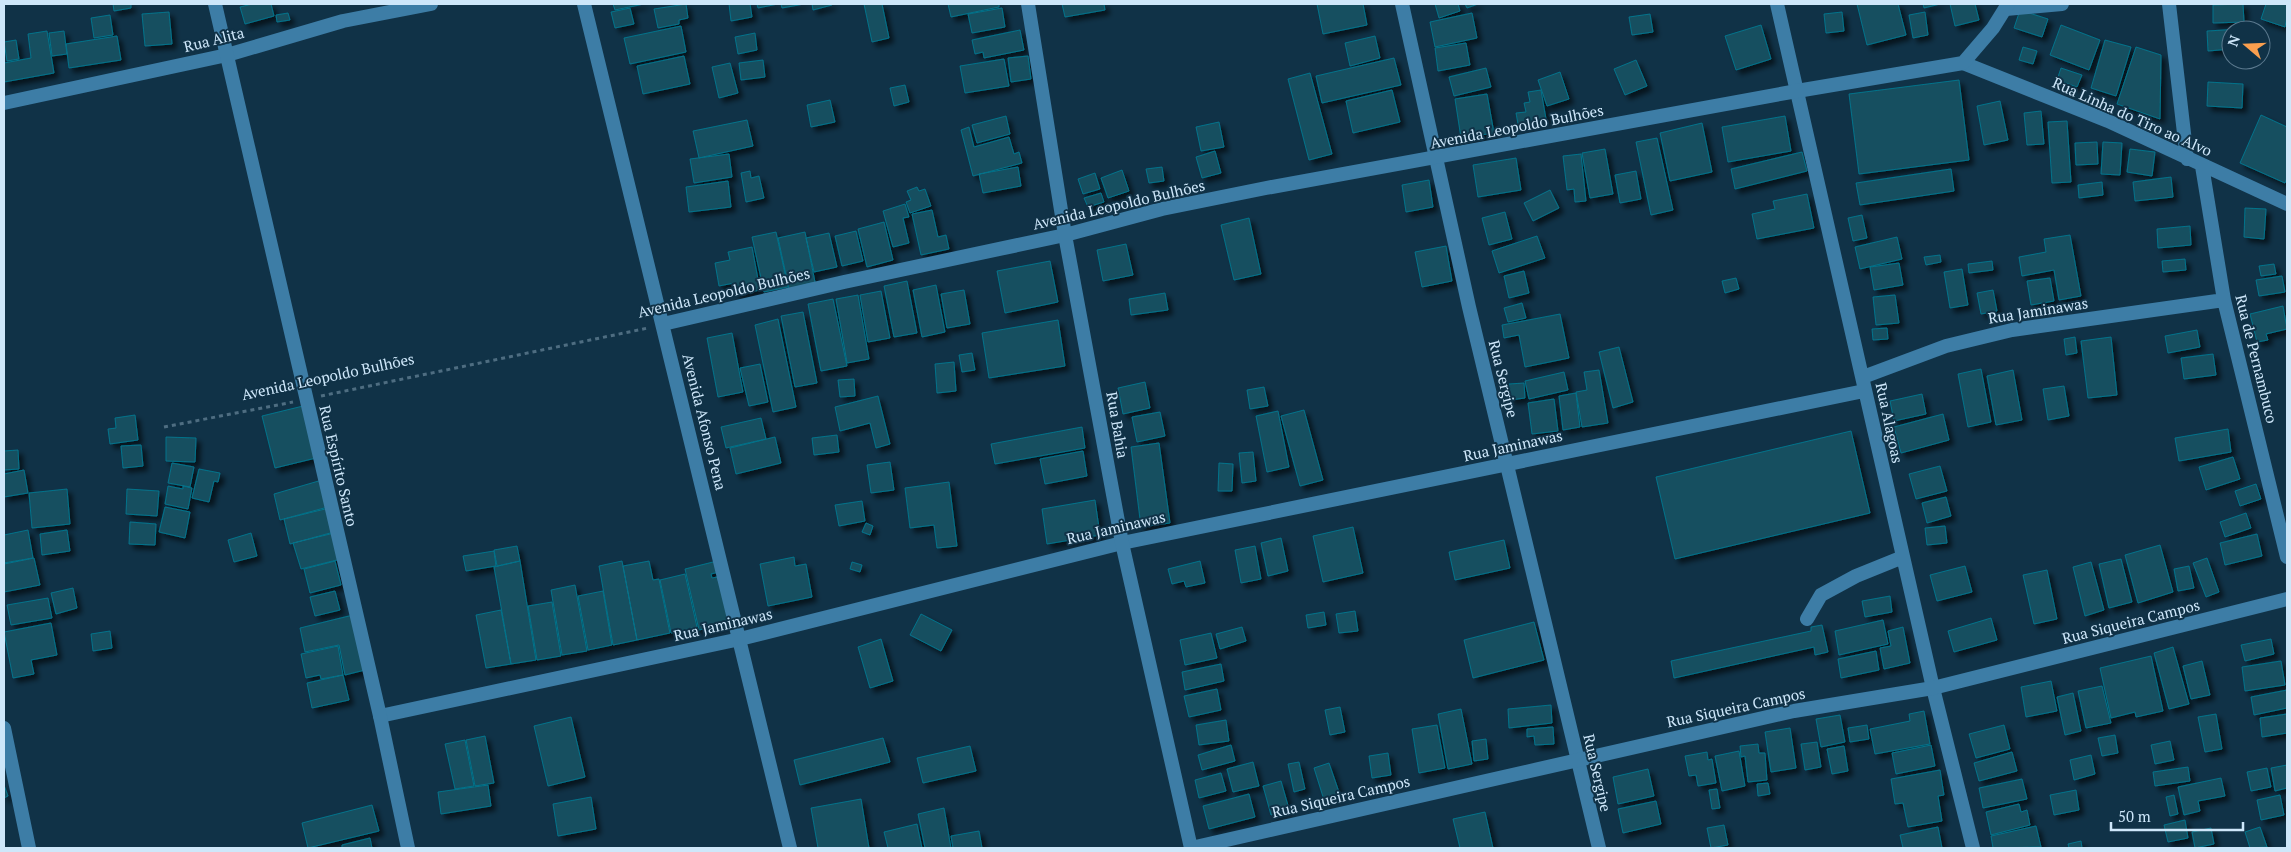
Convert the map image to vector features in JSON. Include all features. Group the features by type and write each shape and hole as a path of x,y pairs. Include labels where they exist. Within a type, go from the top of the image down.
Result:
{"street":[{"name":"Rua Espírito Santo","path":"215,4 380,716 408,848"},
{"name":"Rua Alita","path":"4,103 227,55 343,22 431,4"},
{"name":"Avenida Afonso Pena","path":"584,4 790,848"},
{"name":"Rua Bahia","path":"1028,4 1065,235 1122,543 1191,848"},
{"name":"Rua Sergipe","path":"1402,4 1469,307 1599,848"},
{"name":"Rua Alagoas","path":"1777,4 1933,688 1973,848"},
{"path":"1963,63 1994,28 2007,6 2062,4"},
{"path":"2169,4 2187,159"},
{"name":"Avenida Leopoldo Bulhões","path":"663,324 854,280 1065,235 1162,209 1266,188 1797,91 1963,63"},
{"name":"Rua Linha do Tiro ao Alvo","path":"1963,63 2108,121 2287,204"},
{"name":"Rua de Pernambuco","path":"2202,166 2224,300 2287,557"},
{"name":"Rua Jaminawas","path":"380,716 740,639 1122,543 1508,464 1864,384 1946,346 2012,330 2224,300"},
{"path":"1807,619 1821,595 1856,576 1903,557"},
{"name":"Rua Siqueira Campos","path":"1191,848 1794,712 1933,688 2287,599"},
{"path":"4,728 30,848"}],"path":[{"name":"Avenida Leopoldo Bulhões","path":"164,427 663,324"}],"building":[{"path":"113,4 131,4 131,8 114,11"},
{"path":"252,4 271,4 274,16 245,24 240,7"},
{"path":"613,4 644,4 615,10"},
{"path":"686,4 688,18 679,20 679,24 658,28 654,9"},
{"path":"729,4 750,4 752,17 731,21"},
{"path":"757,4 778,4 758,8"},
{"path":"781,4 804,4 782,8"},
{"path":"812,4 832,4 832,5 813,10"},
{"path":"864,4 882,4 889,38 872,42"},
{"path":"948,4 999,4 999,7 951,17"},
{"path":"1062,4 1104,4 1105,10 1065,17"},
{"path":"1317,4 1363,4 1367,25 1323,34"},
{"path":"1435,4 1458,4 1460,11 1439,18"},
{"path":"1465,4 1478,4 1467,8"},
{"path":"1857,4 1898,4 1906,35 1867,45"},
{"path":"1923,4 1940,4 1924,8"},
{"path":"1950,4 1975,4 1979,20 1955,26"},
{"path":"2243,4 2244,20 2221,20 2221,23 2213,23 2213,5"},
{"path":"2266,4 2287,4 2285,27 2271,22 2271,20 2261,19"},
{"path":"630,8 634,24 615,28 611,12"},
{"path":"1002,8 1005,27 972,33 968,14"},
{"path":"2020,10 2048,19 2042,37 2014,28"},
{"path":"169,12 172,44 145,46 142,14"},
{"path":"1842,12 1844,31 1826,33 1824,14"},
{"path":"1925,12 1928,35 1913,38 1909,15"},
{"path":"288,13 290,20 277,22 276,15"},
{"path":"1472,13 1477,38 1435,47 1430,22"},
{"path":"1650,14 1653,32 1632,35 1629,17"},
{"path":"110,15 113,35 94,38 91,18"},
{"path":"1761,25 1771,59 1736,70 1725,36"},
{"path":"2061,25 2100,40 2089,70 2050,55"},
{"path":"681,26 686,52 630,64 624,38"},
{"path":"1020,30 1024,50 984,58 983,52 975,54 972,40"},
{"path":"2221,30 2221,50 2208,51 2207,31"},
{"path":"47,31 54,73 4,82 4,63 31,58 28,34"},
{"path":"64,31 67,54 52,56 49,33"},
{"path":"755,33 757,50 738,54 735,37"},
{"path":"117,36 121,60 69,68 66,44"},
{"path":"1375,36 1380,58 1350,66 1345,43"},
{"path":"16,40 19,59 7,61 4,42"},
{"path":"2105,40 2131,47 2116,96 2091,88"},
{"path":"1466,43 1470,65 1438,71 1435,48"},
{"path":"2023,47 2037,51 2033,64 2019,60"},
{"path":"2136,47 2161,55 2160,119 2117,104"},
{"path":"684,56 690,84 643,94 637,66"},
{"path":"1028,56 1031,79 1011,82 1008,58"},
{"path":"1394,58 1401,85 1322,103 1316,76"},
{"path":"1004,59 1009,86 965,93 960,66"},
{"path":"763,60 765,77 741,80 739,63"},
{"path":"1636,60 1647,86 1625,95 1614,69"},
{"path":"730,63 738,93 719,98 712,67"},
{"path":"1486,68 1491,87 1454,96 1449,77"},
{"path":"2061,68 2082,75 2077,87 2057,80"},
{"path":"1560,72 1569,99 1547,106 1538,80"},
{"path":"1310,73 1332,154 1309,160 1288,79"},
{"path":"1959,80 1969,160 1859,174 1849,94"},
{"path":"2208,82 2243,84 2242,108 2207,106"},
{"path":"905,85 909,102 894,106 890,88"},
{"path":"1392,90 1400,122 1353,133 1346,101"},
{"path":"1541,90 1546,119 1518,124 1516,113 1526,112 1524,103 1530,102 1528,92"},
{"path":"1487,94 1494,133 1461,138 1455,99"},
{"path":"830,100 835,122 811,127 807,105"},
{"path":"2000,101 2008,140 1984,145 1977,106"},
{"path":"2041,111 2044,144 2027,145 2024,113"},
{"path":"2261,115 2287,127 2287,178 2285,183 2240,163"},
{"path":"1006,116 1010,134 977,143 972,125"},
{"path":"1785,116 1791,151 1728,162 1722,127"},
{"path":"747,120 753,146 699,158 693,131"},
{"path":"2067,121 2071,182 2052,183 2048,122"},
{"path":"1219,122 1224,147 1201,151 1196,127"},
{"path":"1702,123 1712,172 1670,181 1660,133"},
{"path":"969,127 974,147 1009,137 1014,154 1019,152 1022,163 973,176 961,130"},
{"path":"1657,138 1673,210 1651,215 1636,142"},
{"path":"2097,142 2098,164 2076,165 2075,143"},
{"path":"2103,142 2122,143 2120,175 2101,174"},
{"path":"1605,149 1613,194 1590,198 1582,153"},
{"path":"2130,149 2155,152 2152,176 2127,172"},
{"path":"1215,151 1221,173 1202,178 1196,157"},
{"path":"1802,152 1807,171 1735,189 1731,169"},
{"path":"729,154 732,177 694,183 690,159"},
{"path":"1581,154 1586,201 1575,202 1574,189 1567,190 1563,156"},
{"path":"1516,158 1521,190 1478,197 1473,165"},
{"path":"1018,167 1021,186 983,193 979,174"},
{"path":"1162,167 1164,181 1149,183 1146,169"},
{"path":"1951,169 1954,191 1860,205 1856,183"},
{"path":"1122,170 1129,191 1108,198 1101,178"},
{"path":"750,171 751,178 759,176 764,198 746,202 741,173"},
{"path":"1636,171 1641,199 1620,203 1615,175"},
{"path":"1095,173 1100,189 1083,194 1078,179"},
{"path":"2171,177 2173,197 2135,201 2133,182"},
{"path":"1429,180 1433,207 1406,212 1402,185"},
{"path":"728,181 731,207 689,212 686,187"},
{"path":"2102,182 2103,195 2079,198 2078,185"},
{"path":"917,187 919,191 925,189 931,206 910,213 906,202 911,200 907,191"},
{"path":"1550,190 1559,208 1533,221 1524,203"},
{"path":"1101,193 1104,202 1088,207 1084,198"},
{"path":"1807,194 1814,228 1757,239 1752,214 1775,209 1773,201"},
{"path":"905,204 909,217 903,218 909,243 893,247 883,211"},
{"path":"2245,208 2266,209 2264,239 2244,237"},
{"path":"932,210 938,237 946,235 949,249 921,255 912,214"},
{"path":"1505,212 1512,239 1489,245 1482,218"},
{"path":"1862,215 1867,238 1853,241 1848,218"},
{"path":"1249,218 1261,274 1234,280 1221,225"},
{"path":"884,222 893,260 867,267 858,229"},
{"path":"2190,226 2191,245 2158,248 2157,229"},
{"path":"856,231 863,261 842,266 835,236"},
{"path":"776,232 788,287 764,292 752,237"},
{"path":"805,232 815,282 789,289 778,238"},
{"path":"829,233 837,267 814,272 806,238"},
{"path":"2070,235 2081,296 2059,300 2054,270 2022,276 2019,257 2046,252 2044,239"},
{"path":"1537,236 1545,258 1499,273 1492,251"},
{"path":"1897,237 1902,259 1860,269 1855,247"},
{"path":"1126,244 1133,275 1103,281 1097,250"},
{"path":"1446,246 1452,281 1422,287 1415,252"},
{"path":"752,247 760,290 736,295 734,283 719,286 715,263 730,260 728,252"},
{"path":"1940,255 1941,262 1926,265 1924,257"},
{"path":"2185,259 2186,270 2163,272 2162,261"},
{"path":"1050,261 1058,302 1005,313 997,271"},
{"path":"1992,261 1993,270 1969,273 1968,264"},
{"path":"1899,263 1903,285 1874,290 1870,267"},
{"path":"2274,264 2276,274 2261,276 2259,266"},
{"path":"1962,269 1968,305 1950,308 1944,272"},
{"path":"1524,271 1529,293 1509,298 1504,276"},
{"path":"2282,276 2285,292 2259,296 2256,280"},
{"path":"1736,278 1739,289 1725,293 1722,281"},
{"path":"2050,278 2054,301 2031,305 2027,281"},
{"path":"907,281 917,333 894,337 884,286"},
{"path":"936,285 945,332 922,337 913,290"},
{"path":"964,290 970,324 947,328 941,294"},
{"path":"1993,290 1997,311 1981,314 1977,293"},
{"path":"881,291 890,338 868,342 860,295"},
{"path":"1165,293 1168,310 1131,315 1129,299"},
{"path":"858,295 869,359 847,363 836,299"},
{"path":"1895,295 1899,323 1876,325 1873,297"},
{"path":"833,299 847,366 821,371 808,304"},
{"path":"1522,303 1526,318 1508,322 1504,308"},
{"path":"2283,306 2287,329 2266,334 2268,340 2257,342 2250,314"},
{"path":"803,312 817,383 795,387 781,316"},
{"path":"1560,314 1569,358 1525,367 1519,335 1504,338 1502,325"},
{"path":"778,319 796,407 773,412 755,325"},
{"path":"1058,320 1065,366 989,378 982,333"},
{"path":"1887,328 1888,339 1873,340 1872,329"},
{"path":"2197,330 2200,347 2168,353 2165,336"},
{"path":"732,333 743,392 718,397 707,338"},
{"path":"2075,337 2077,353 2066,355 2064,339"},
{"path":"2111,337 2117,395 2088,398 2081,341"},
{"path":"1619,347 1633,402 1613,408 1599,352"},
{"path":"972,353 975,370 962,372 959,355"},
{"path":"2213,354 2216,375 2184,379 2181,358"},
{"path":"954,362 956,391 937,393 935,364"},
{"path":"760,364 768,402 749,406 740,368"},
{"path":"1981,369 1991,422 1968,427 1958,374"},
{"path":"1599,370 1608,423 1582,427 1576,392 1587,390 1584,372"},
{"path":"2013,370 2022,420 1996,425 1987,376"},
{"path":"1564,372 1568,390 1529,399 1525,381"},
{"path":"854,379 855,396 840,397 838,380"},
{"path":"1145,382 1150,408 1123,414 1118,388"},
{"path":"1524,383 1525,398 1510,400 1509,384"},
{"path":"2064,386 2069,416 2048,420 2043,389"},
{"path":"1264,387 1268,406 1250,409 1247,390"},
{"path":"1576,393 1580,427 1563,430 1559,396"},
{"path":"1922,394 1926,414 1894,421 1890,401"},
{"path":"878,396 890,444 876,448 870,423 840,431 835,407"},
{"path":"1554,399 1558,431 1532,434 1528,403"},
{"path":"303,406 316,458 275,468 262,416"},
{"path":"1304,410 1323,480 1300,486 1281,416"},
{"path":"1278,411 1289,467 1267,472 1256,416"},
{"path":"1160,412 1165,436 1137,442 1132,417"},
{"path":"1943,414 1949,440 1901,453 1894,427"},
{"path":"135,415 138,440 110,444 108,429 116,428 115,418"},
{"path":"761,418 766,439 726,448 721,427"},
{"path":"1082,427 1085,448 995,464 991,444"},
{"path":"2228,429 2231,452 2179,461 2175,438"},
{"path":"1851,431 1870,513 1675,559 1656,477"},
{"path":"837,435 839,452 814,455 812,438"},
{"path":"166,437 196,438 195,462 166,461"},
{"path":"775,437 781,463 736,474 730,448"},
{"path":"1159,443 1170,523 1141,527 1131,447"},
{"path":"141,445 143,466 123,468 121,446"},
{"path":"18,450 19,469 4,470 4,451"},
{"path":"1083,451 1087,476 1045,484 1040,459"},
{"path":"1253,452 1256,481 1242,483 1239,453"},
{"path":"2233,457 2240,479 2206,490 2199,467"},
{"path":"890,462 894,490 871,493 867,465"},
{"path":"172,463 194,467 190,487 168,483"},
{"path":"1219,463 1233,464 1232,491 1218,491"},
{"path":"1940,466 1947,491 1916,499 1909,474"},
{"path":"199,469 220,473 218,482 214,481 209,502 192,498"},
{"path":"24,470 28,493 4,497 4,474"},
{"path":"322,480 328,507 280,520 274,494"},
{"path":"949,482 957,546 937,548 934,525 910,528 905,488"},
{"path":"2256,484 2261,499 2240,506 2235,491"},
{"path":"168,486 183,489 183,486 192,488 188,509 165,504"},
{"path":"67,489 70,524 32,528 29,493"},
{"path":"127,489 159,491 157,516 126,514"},
{"path":"1946,497 1951,516 1927,523 1922,503"},
{"path":"1095,500 1100,535 1047,544 1042,509"},
{"path":"862,501 865,521 839,526 835,505"},
{"path":"165,507 190,512 185,538 159,532"},
{"path":"329,508 334,532 290,544 284,519"},
{"path":"2246,513 2251,528 2225,537 2220,522"},
{"path":"130,522 156,524 155,545 129,544"},
{"path":"866,523 873,526 870,535 862,532"},
{"path":"1945,526 1947,543 1927,545 1925,528"},
{"path":"1353,527 1363,573 1323,582 1313,536"},
{"path":"28,530 33,558 4,563 4,535"},
{"path":"67,530 70,551 42,555 40,534"},
{"path":"251,533 257,556 234,562 228,540"},
{"path":"334,533 341,559 301,569 293,543"},
{"path":"2257,534 2262,556 2225,565 2220,543"},
{"path":"1281,538 1288,571 1268,576 1261,543"},
{"path":"1504,540 1510,568 1455,580 1449,552"},
{"path":"2160,545 2173,592 2138,603 2125,555"},
{"path":"517,546 520,561 497,566 494,550"},
{"path":"1255,546 1261,579 1241,583 1235,550"},
{"path":"494,551 496,566 466,571 463,556"},
{"path":"794,557 795,566 806,564 812,597 768,606 760,564"},
{"path":"34,558 40,585 4,592 4,564"},
{"path":"2207,558 2219,592 2206,597 2193,563"},
{"path":"2121,559 2132,602 2109,608 2099,564"},
{"path":"335,561 341,585 310,593 304,569"},
{"path":"520,561 536,660 511,664 494,567"},
{"path":"622,561 637,640 613,645 599,566"},
{"path":"649,561 653,580 659,579 670,633 637,640 623,566"},
{"path":"717,561 719,572 711,574 712,578 717,577 734,622 699,630 685,569"},
{"path":"1200,561 1205,583 1186,587 1184,581 1172,584 1168,569"},
{"path":"852,562 862,565 860,572 850,569"},
{"path":"2091,562 2104,610 2085,616 2073,567"},
{"path":"1965,566 1972,592 1937,601 1930,575"},
{"path":"2189,566 2194,588 2178,591 2174,569"},
{"path":"2047,570 2057,619 2034,624 2023,575"},
{"path":"685,574 697,627 671,633 660,580"},
{"path":"575,585 587,651 562,655 551,590"},
{"path":"73,588 77,608 56,614 51,593"},
{"path":"335,591 340,610 315,616 310,597"},
{"path":"603,591 612,645 588,650 578,596"},
{"path":"1890,596 1892,612 1865,617 1862,601"},
{"path":"48,598 52,618 11,625 7,605"},
{"path":"552,602 561,656 537,660 528,606"},
{"path":"501,610 511,664 486,668 476,615"},
{"path":"1355,611 1358,631 1339,633 1336,614"},
{"path":"1324,612 1326,625 1308,628 1306,615"},
{"path":"921,614 952,630 941,651 910,635"},
{"path":"353,615 365,670 345,675 339,645 305,652 300,628"},
{"path":"1991,618 1997,640 1954,652 1948,631"},
{"path":"1883,620 1888,644 1839,655 1835,631"},
{"path":"1534,622 1544,660 1473,678 1464,640"},
{"path":"51,623 57,655 31,660 34,674 13,678 4,632"},
{"path":"1822,625 1828,652 1815,655 1814,647 1674,678 1671,661 1811,631 1811,627"},
{"path":"1242,627 1246,641 1220,649 1216,634"},
{"path":"1903,627 1910,663 1884,669 1880,648 1891,646 1888,631"},
{"path":"110,631 112,648 93,651 91,634"},
{"path":"1211,633 1217,658 1185,665 1180,640"},
{"path":"881,639 893,681 870,688 858,647"},
{"path":"2271,639 2274,654 2245,661 2241,645"},
{"path":"338,646 343,675 321,679 320,675 306,678 301,654"},
{"path":"2173,647 2189,704 2169,709 2154,653"},
{"path":"1876,651 1879,670 1841,678 1838,659"},
{"path":"2151,656 2163,711 2136,717 2135,712 2111,718 2100,668"},
{"path":"2202,661 2210,695 2191,699 2183,666"},
{"path":"2281,661 2285,685 2245,691 2242,667"},
{"path":"1221,664 1224,681 1185,690 1182,672"},
{"path":"343,675 349,700 312,708 307,683"},
{"path":"2051,681 2057,711 2026,717 2021,687"},
{"path":"2102,686 2111,723 2086,728 2078,691"},
{"path":"1217,689 1221,710 1189,717 1184,696"},
{"path":"2287,690 2287,708 2254,715 2251,697"},
{"path":"2073,693 2081,731 2065,735 2057,697"},
{"path":"1551,705 1552,723 1509,728 1508,709"},
{"path":"1340,707 1345,732 1330,735 1325,710"},
{"path":"1461,709 1472,764 1448,769 1438,714"},
{"path":"1924,711 1930,744 1875,754 1870,729 1910,721 1909,714"},
{"path":"2216,714 2222,749 2205,752 2198,717"},
{"path":"2287,714 2287,733 2262,737 2260,718"},
{"path":"1840,715 1845,742 1821,747 1816,719"},
{"path":"571,717 585,777 548,786 534,726"},
{"path":"1226,720 1229,741 1199,745 1196,725"},
{"path":"1437,725 1445,768 1419,773 1412,729"},
{"path":"1867,725 1869,739 1850,742 1848,728"},
{"path":"2004,725 2010,749 1976,758 1969,734"},
{"path":"1553,727 1554,744 1535,745 1534,736 1527,737 1527,729"},
{"path":"1790,728 1796,768 1771,772 1765,732"},
{"path":"2115,735 2118,753 2102,756 2098,738"},
{"path":"485,736 494,783 475,786 466,740"},
{"path":"883,738 890,762 800,785 794,760"},
{"path":"1486,739 1488,759 1474,761 1472,741"},
{"path":"465,740 474,786 455,789 445,744"},
{"path":"2170,741 2174,760 2155,764 2151,745"},
{"path":"1817,742 1821,767 1805,770 1801,744"},
{"path":"1758,744 1759,753 1765,753 1767,780 1748,782 1745,756 1741,757 1740,746"},
{"path":"1231,745 1235,761 1202,770 1198,755"},
{"path":"1931,745 1935,766 1896,774 1892,753"},
{"path":"970,746 976,771 923,783 917,758"},
{"path":"1844,746 1848,771 1832,774 1827,749"},
{"path":"1739,751 1745,786 1722,791 1715,756"},
{"path":"1707,752 1708,760 1712,759 1716,783 1698,786 1696,775 1689,776 1685,756"},
{"path":"2012,752 2017,771 1979,781 1974,763"},
{"path":"1388,753 1391,775 1372,778 1369,756"},
{"path":"2091,755 2095,774 2074,780 2070,760"},
{"path":"1253,762 1259,786 1233,792 1227,769"},
{"path":"1299,762 1305,789 1294,792 1288,764"},
{"path":"1329,763 1340,795 1324,800 1314,768"},
{"path":"2287,765 2287,788 2275,791 2271,768"},
{"path":"2188,767 2190,781 2155,786 2153,772"},
{"path":"2267,768 2271,787 2251,791 2247,772"},
{"path":"1648,769 1654,796 1618,804 1613,777"},
{"path":"1940,770 1944,795 1938,796 1942,821 1908,827 1903,803 1895,804 1891,779"},
{"path":"1221,773 1226,791 1199,798 1195,780"},
{"path":"2221,778 2225,796 2198,801 2200,811 2184,815 2178,787"},
{"path":"2022,779 2027,799 1983,808 1979,788"},
{"path":"1281,781 1289,809 1271,815 1263,786"},
{"path":"1768,783 1770,794 1758,796 1757,784"},
{"path":"4,785 8,796 4,798"},
{"path":"488,785 491,806 441,814 438,792"},
{"path":"1717,789 1720,808 1712,809 1709,790"},
{"path":"2076,790 2079,810 2054,815 2050,795"},
{"path":"1249,794 1255,817 1209,829 1203,806"},
{"path":"2174,795 2178,814 2170,816 2166,797"},
{"path":"2280,795 2284,815 2261,820 2257,800"},
{"path":"591,797 596,829 558,836 553,804"},
{"path":"861,799 869,848 818,848 811,808"},
{"path":"1656,801 1661,824 1623,833 1618,809"},
{"path":"2019,804 2021,812 2027,810 2030,825 1991,835 1986,812"},
{"path":"372,805 379,831 308,848 302,823"},
{"path":"944,808 951,848 925,848 918,814"},
{"path":"1485,812 1493,848 1460,848 1453,819"},
{"path":"2185,820 2188,838 2168,842 2164,825"},
{"path":"917,824 922,848 888,848 884,832"},
{"path":"1724,825 1728,845 1711,848 1707,828"},
{"path":"2036,826 2041,847 1993,848 1991,836"},
{"path":"1938,827 1942,848 1903,848 1900,835"},
{"path":"2260,827 2267,847 2250,848 2245,832"},
{"path":"2211,828 2214,844 2195,848 2192,832"},
{"path":"979,831 982,848 953,848 951,836"},
{"path":"370,838 372,848 342,848 342,845"},
{"path":"2081,841 2082,848 2069,848 2068,844"}]}
